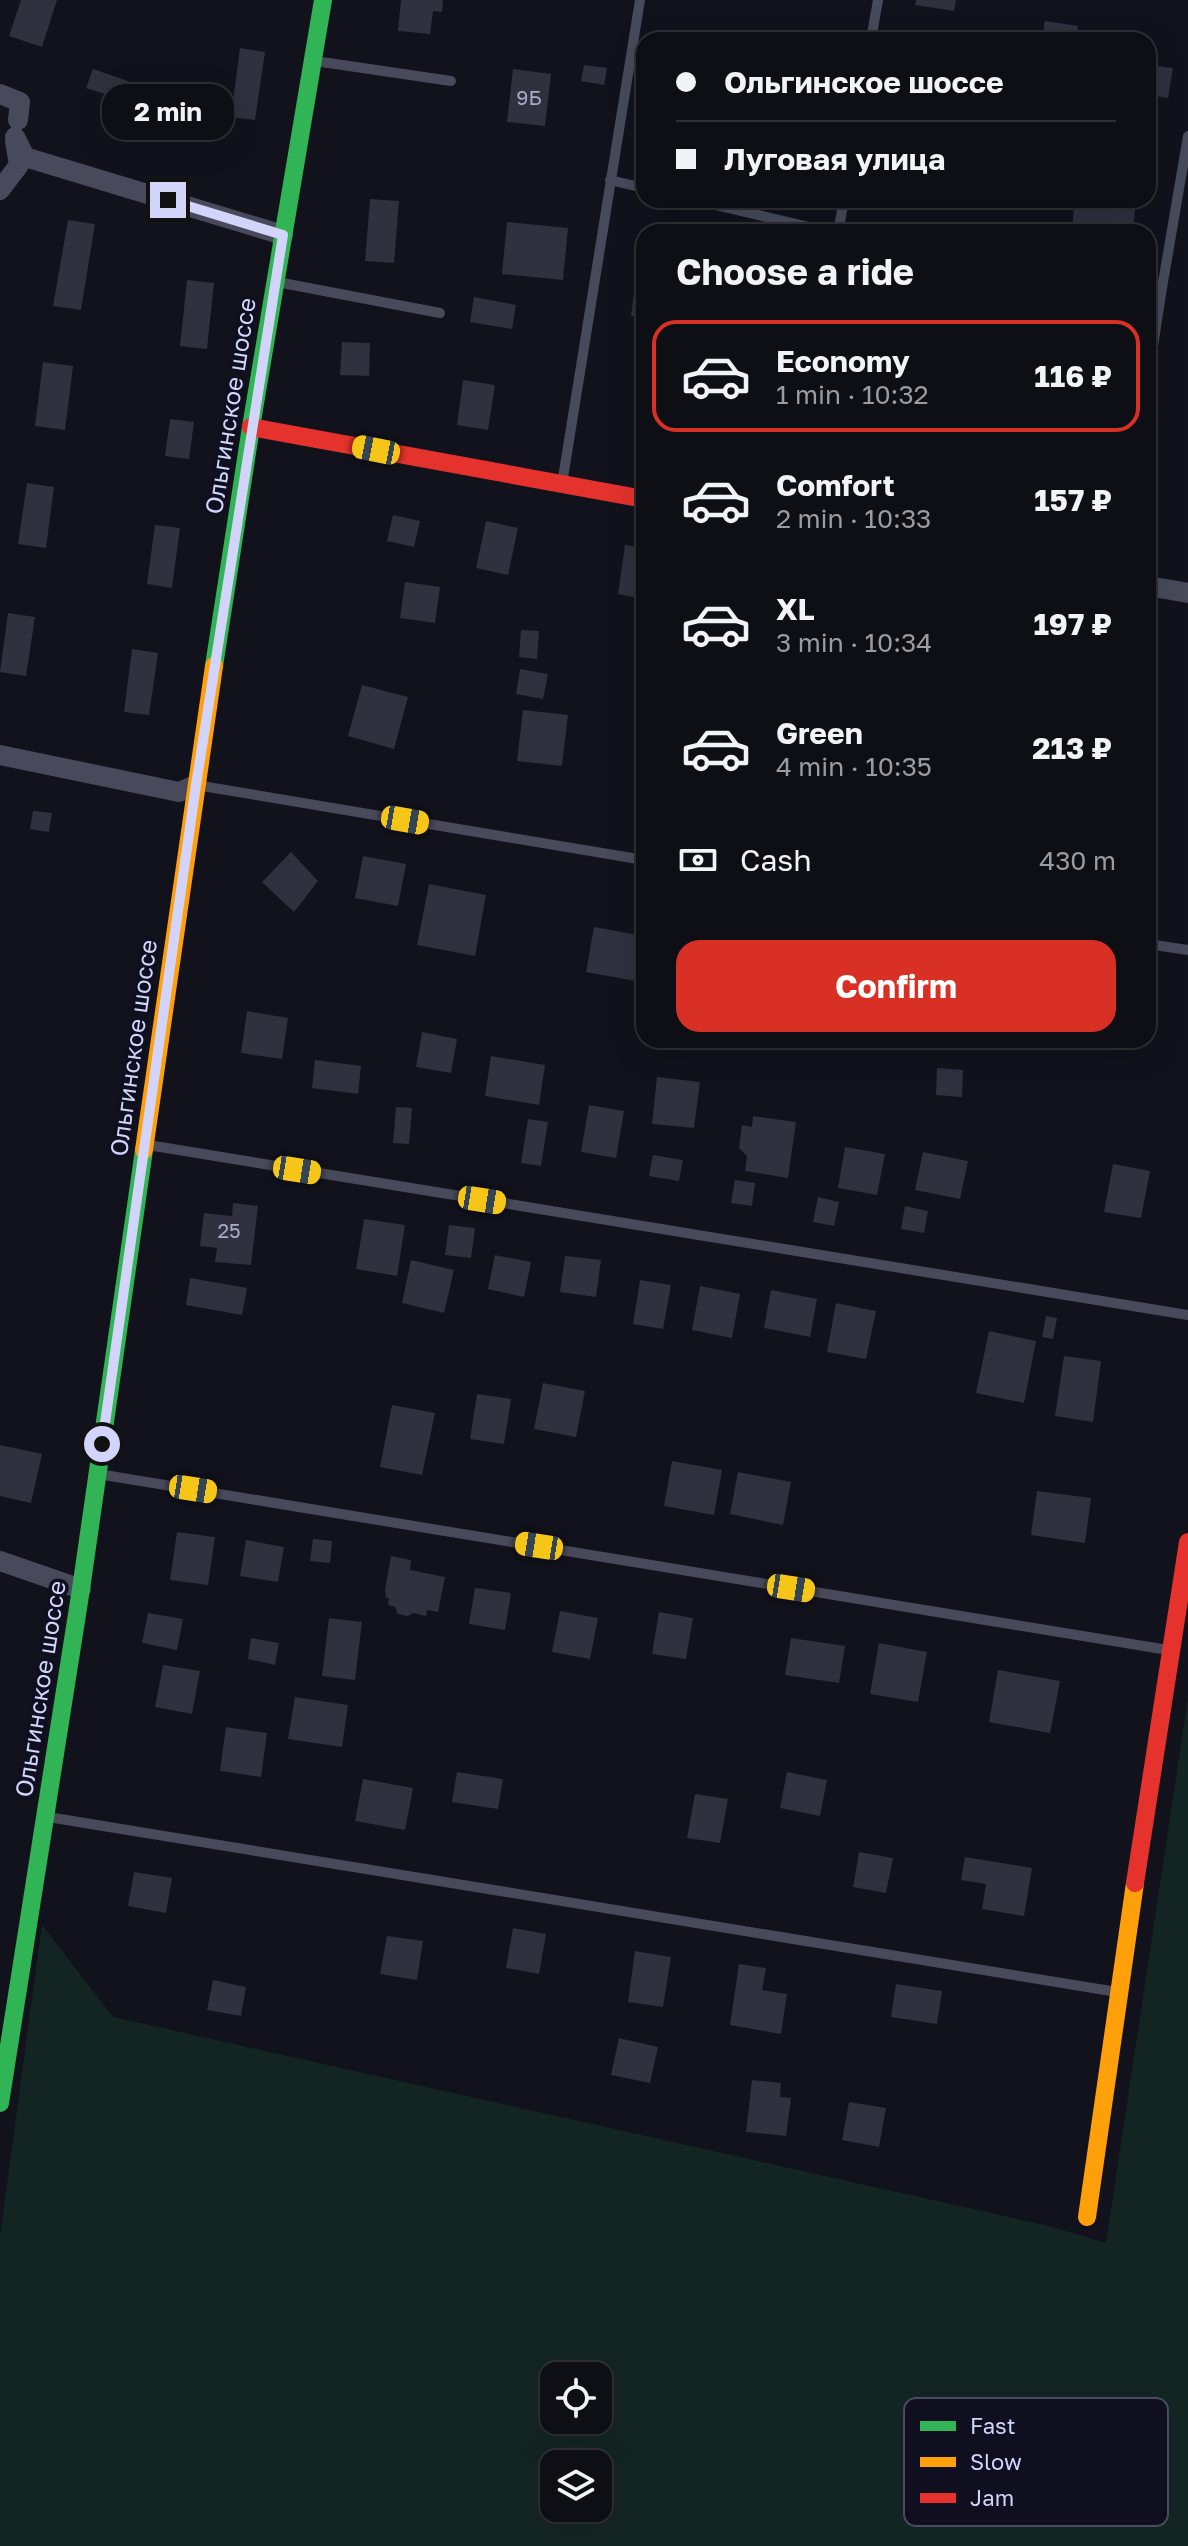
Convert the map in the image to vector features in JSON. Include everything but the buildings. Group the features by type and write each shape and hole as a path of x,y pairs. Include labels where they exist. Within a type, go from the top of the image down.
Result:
{"street":[{"name":"Ольгинское шоссе","path":"0,2103 81,1589 196,785 251,427 323,0"},
{"path":"0,94 20,102 17,129 19,165 0,190"},
{"path":"17,129 25,157 283,235"},
{"path":"251,427 636,498"},
{"path":"1156,587 1188,593"},
{"path":"0,755 179,792 196,785"},
{"path":"1087,2217 1118,1992 1188,1542"},
{"path":"0,1561 81,1589"}],"lane":[{"path":"562,485 640,0"},
{"path":"872,32 878,0"},
{"path":"314,60 451,81"},
{"path":"1156,327 1188,136"},
{"path":"610,180 636,186"},
{"path":"728,208 796,224"},
{"path":"275,282 440,313"},
{"path":"1156,287 1162,288"},
{"path":"196,785 636,859"},
{"path":"1156,945 1188,950"},
{"path":"144,1145 1188,1315"},
{"path":"98,1474 1170,1650"},
{"path":"46,1816 1118,1992"}],"green space":[{"path":"1188,1698 1188,2546 0,2546 0,2236 42,1925 113,2017 1049,2226 1106,2243"}],"traffic: fast":[{"path":"214,666 323,0"},
{"path":"0,2103 81,1589 144,1150"}],"traffic: slow":[{"path":"144,1150 214,666"},
{"path":"1087,2217 1135,1883"}],"traffic: jam":[{"path":"251,427 636,498"},
{"path":"1135,1883 1188,1542"}],"route":[{"path":"102,1444 196,785 283,235 168,200"}]}
